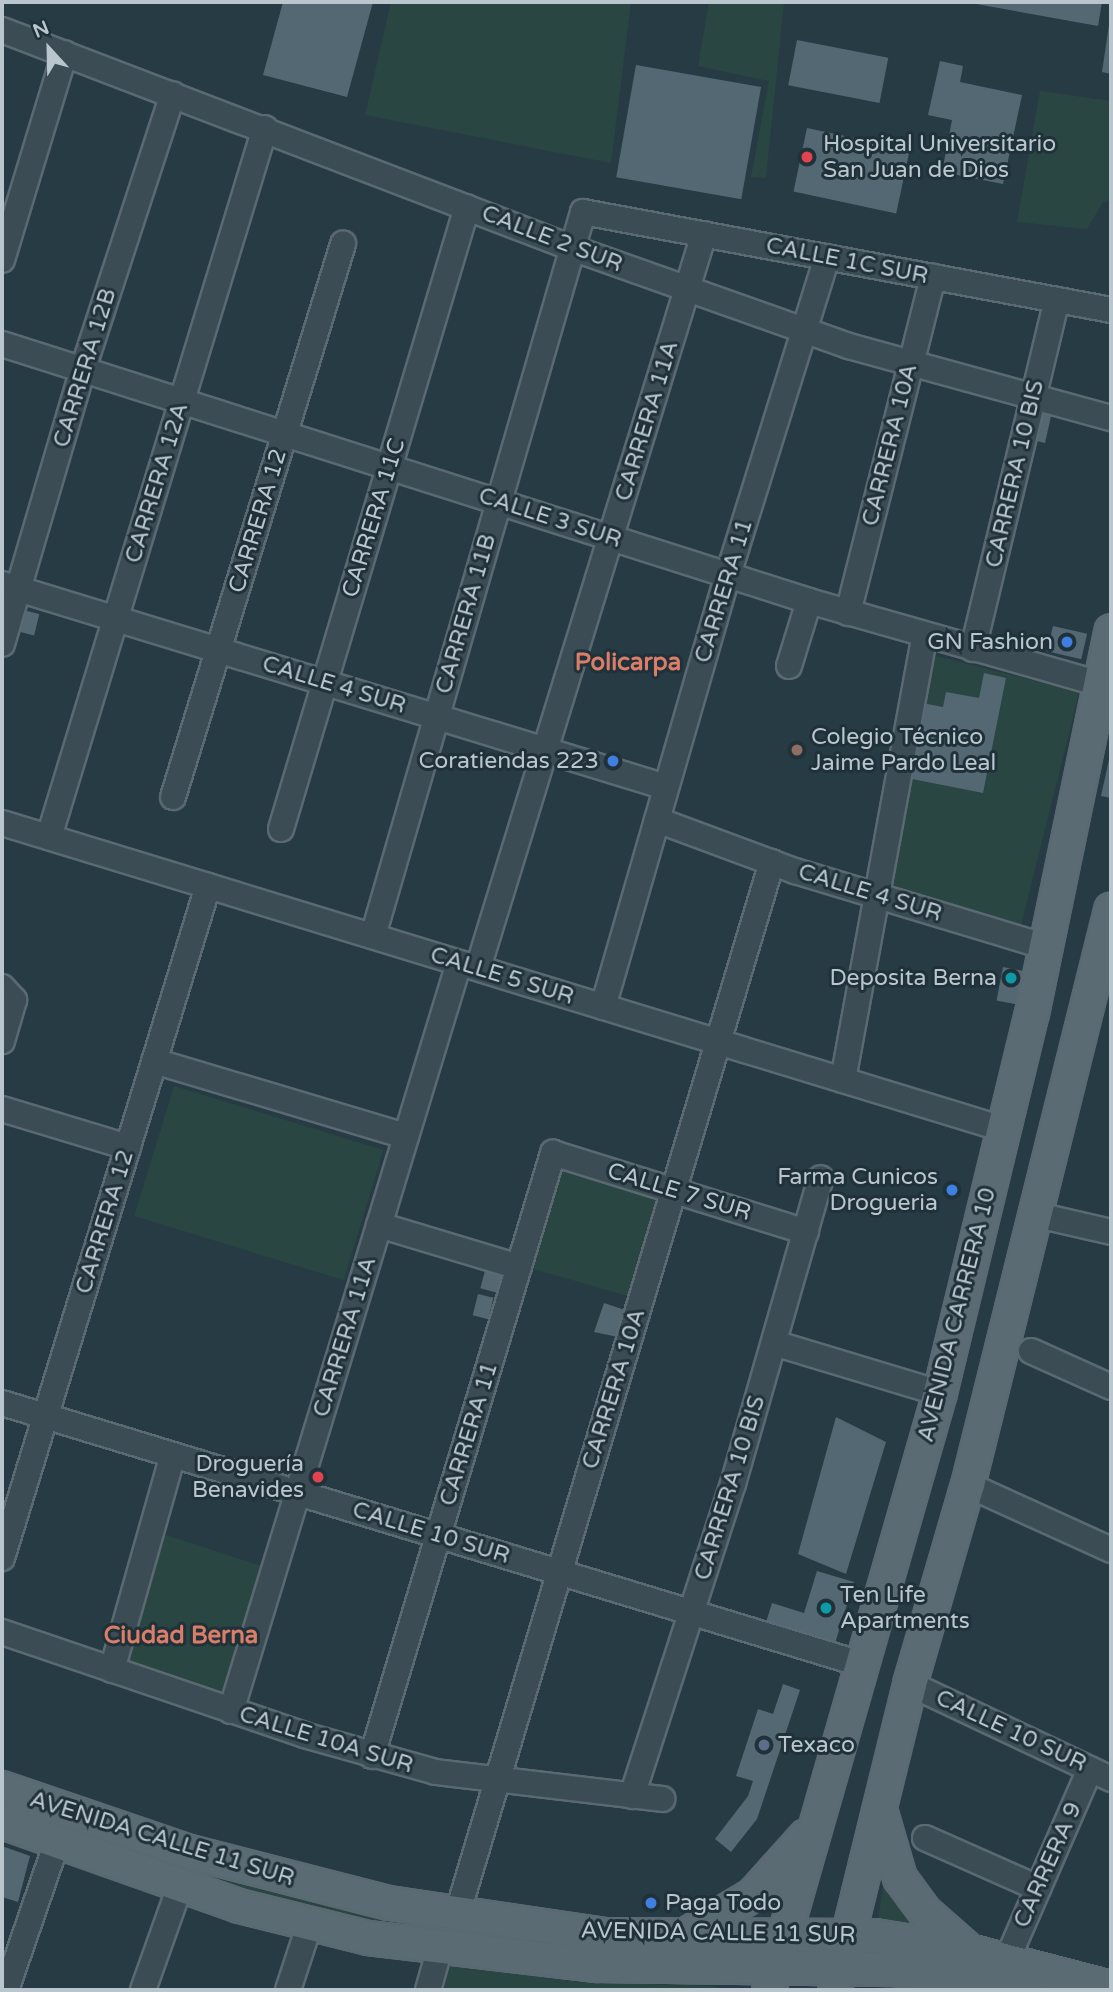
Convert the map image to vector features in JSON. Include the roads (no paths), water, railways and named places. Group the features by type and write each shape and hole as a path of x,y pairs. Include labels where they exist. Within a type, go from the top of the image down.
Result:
{"main road":[{"name":"AVENIDA CARRERA 10","path":"772,1978 940,1392 1047,947 1111,631"},
{"path":"838,1978 911,1684 968,1485 1037,1215 1104,975 1111,910"},
{"name":"AVENIDA CALLE 11 SUR","path":"2,1788 249,1870 457,1915 606,1935 849,1934 969,1951 1111,1987"},
{"path":"880,1809 900,1878 925,1912 969,1951"},
{"path":"685,1935 753,1895 817,1821"},
{"name":"AVENIDA CALLE 11 SUR","path":"2,1822 180,1886 309,1926 440,1948 596,1965 707,1967 772,1978 937,1974 1023,1990"},
{"path":"707,1967 732,1978 745,1990"}],"street":[{"name":"CALLE 2 SUR","path":"2,30 265,128 572,248 804,330 1033,400 1111,418"},
{"path":"2,260 65,53"},
{"name":"CARRERA 12B","path":"2,644 10,586 173,94"},
{"name":"CARRERA 12A","path":"49,837 265,128"},
{"name":"CARRERA 11C","path":"281,829 467,207"},
{"name":"CARRERA 11B","path":"373,936 583,212"},
{"name":"CALLE 1C SUR","path":"583,212 1111,310"},
{"name":"CARRERA 11A","path":"231,1711 406,1136 545,750 704,234"},
{"name":"CARRERA 12","path":"173,797 343,244"},
{"name":"CARRERA 11","path":"603,1007 728,575 827,257"},
{"name":"CARRERA 10A","path":"848,613 933,276"},
{"name":"CARRERA 10 BIS","path":"973,649 1057,300"},
{"name":"CALLE 3 SUR","path":"2,344 182,398 809,601 1100,684"},
{"name":"CALLE 4 SUR","path":"10,586 666,786"},
{"path":"789,666 809,601"},
{"path":"843,1080 925,635"},
{"name":"CALLE 4 SUR","path":"657,820 772,862 1047,947"},
{"name":"CALLE 5 SUR","path":"2,823 1003,1129"},
{"name":"CARRERA 10A","path":"457,1915 772,862"},
{"name":"CARRERA 12","path":"2,1558 208,886"},
{"path":"2,1041 14,1000 5,988"},
{"path":"154,1060 406,1136"},
{"path":"2,1109 128,1147"},
{"name":"CARRERA 11","path":"372,1756 553,1153"},
{"name":"CALLE 7 SUR","path":"553,1153 806,1232"},
{"name":"CARRERA 10 BIS","path":"632,1796 774,1343 821,1178"},
{"path":"1037,1215 1111,1233"},
{"path":"379,1225 519,1267"},
{"path":"774,1343 940,1392"},
{"path":"1031,1351 1111,1387"},
{"name":"CALLE 10 SUR","path":"2,1402 861,1664"},
{"path":"112,1670 173,1455"},
{"path":"968,1485 1111,1550"},
{"name":"CALLE 10A SUR","path":"2,1632 231,1711 372,1756 496,1782 662,1798"},
{"name":"CALLE 10 SUR","path":"911,1684 1101,1774"},
{"name":"CARRERA 9","path":"1007,1961 1038,1888 1101,1774"},
{"path":"925,1838 1038,1888"},
{"path":"6,1990 57,1842"},
{"path":"143,1990 180,1886"},
{"path":"288,1990 309,1926"},
{"path":"428,1990 440,1948"}],"place":[{"name":"Hospital Universitario San Juan de Dios","path":"807,157"},
{"name":"GN Fashion","path":"1067,642"},
{"name":"Colegio Técnico Jaime Pardo Leal","path":"797,750"},
{"name":"Coratiendas 223","path":"613,761"},
{"name":"Deposita Berna","path":"1011,978"},
{"name":"Farma Cunicos Drogueria","path":"952,1190"},
{"name":"Droguería Benavides","path":"318,1477"},
{"name":"Ten Life Apartments","path":"826,1608"},
{"name":"Texaco","path":"764,1745"},
{"name":"Paga Todo","path":"651,1903"}],"district":[{"name":"Policarpa","path":"628,663"},
{"name":"Ciudad Berna","path":"181,1636"}]}
